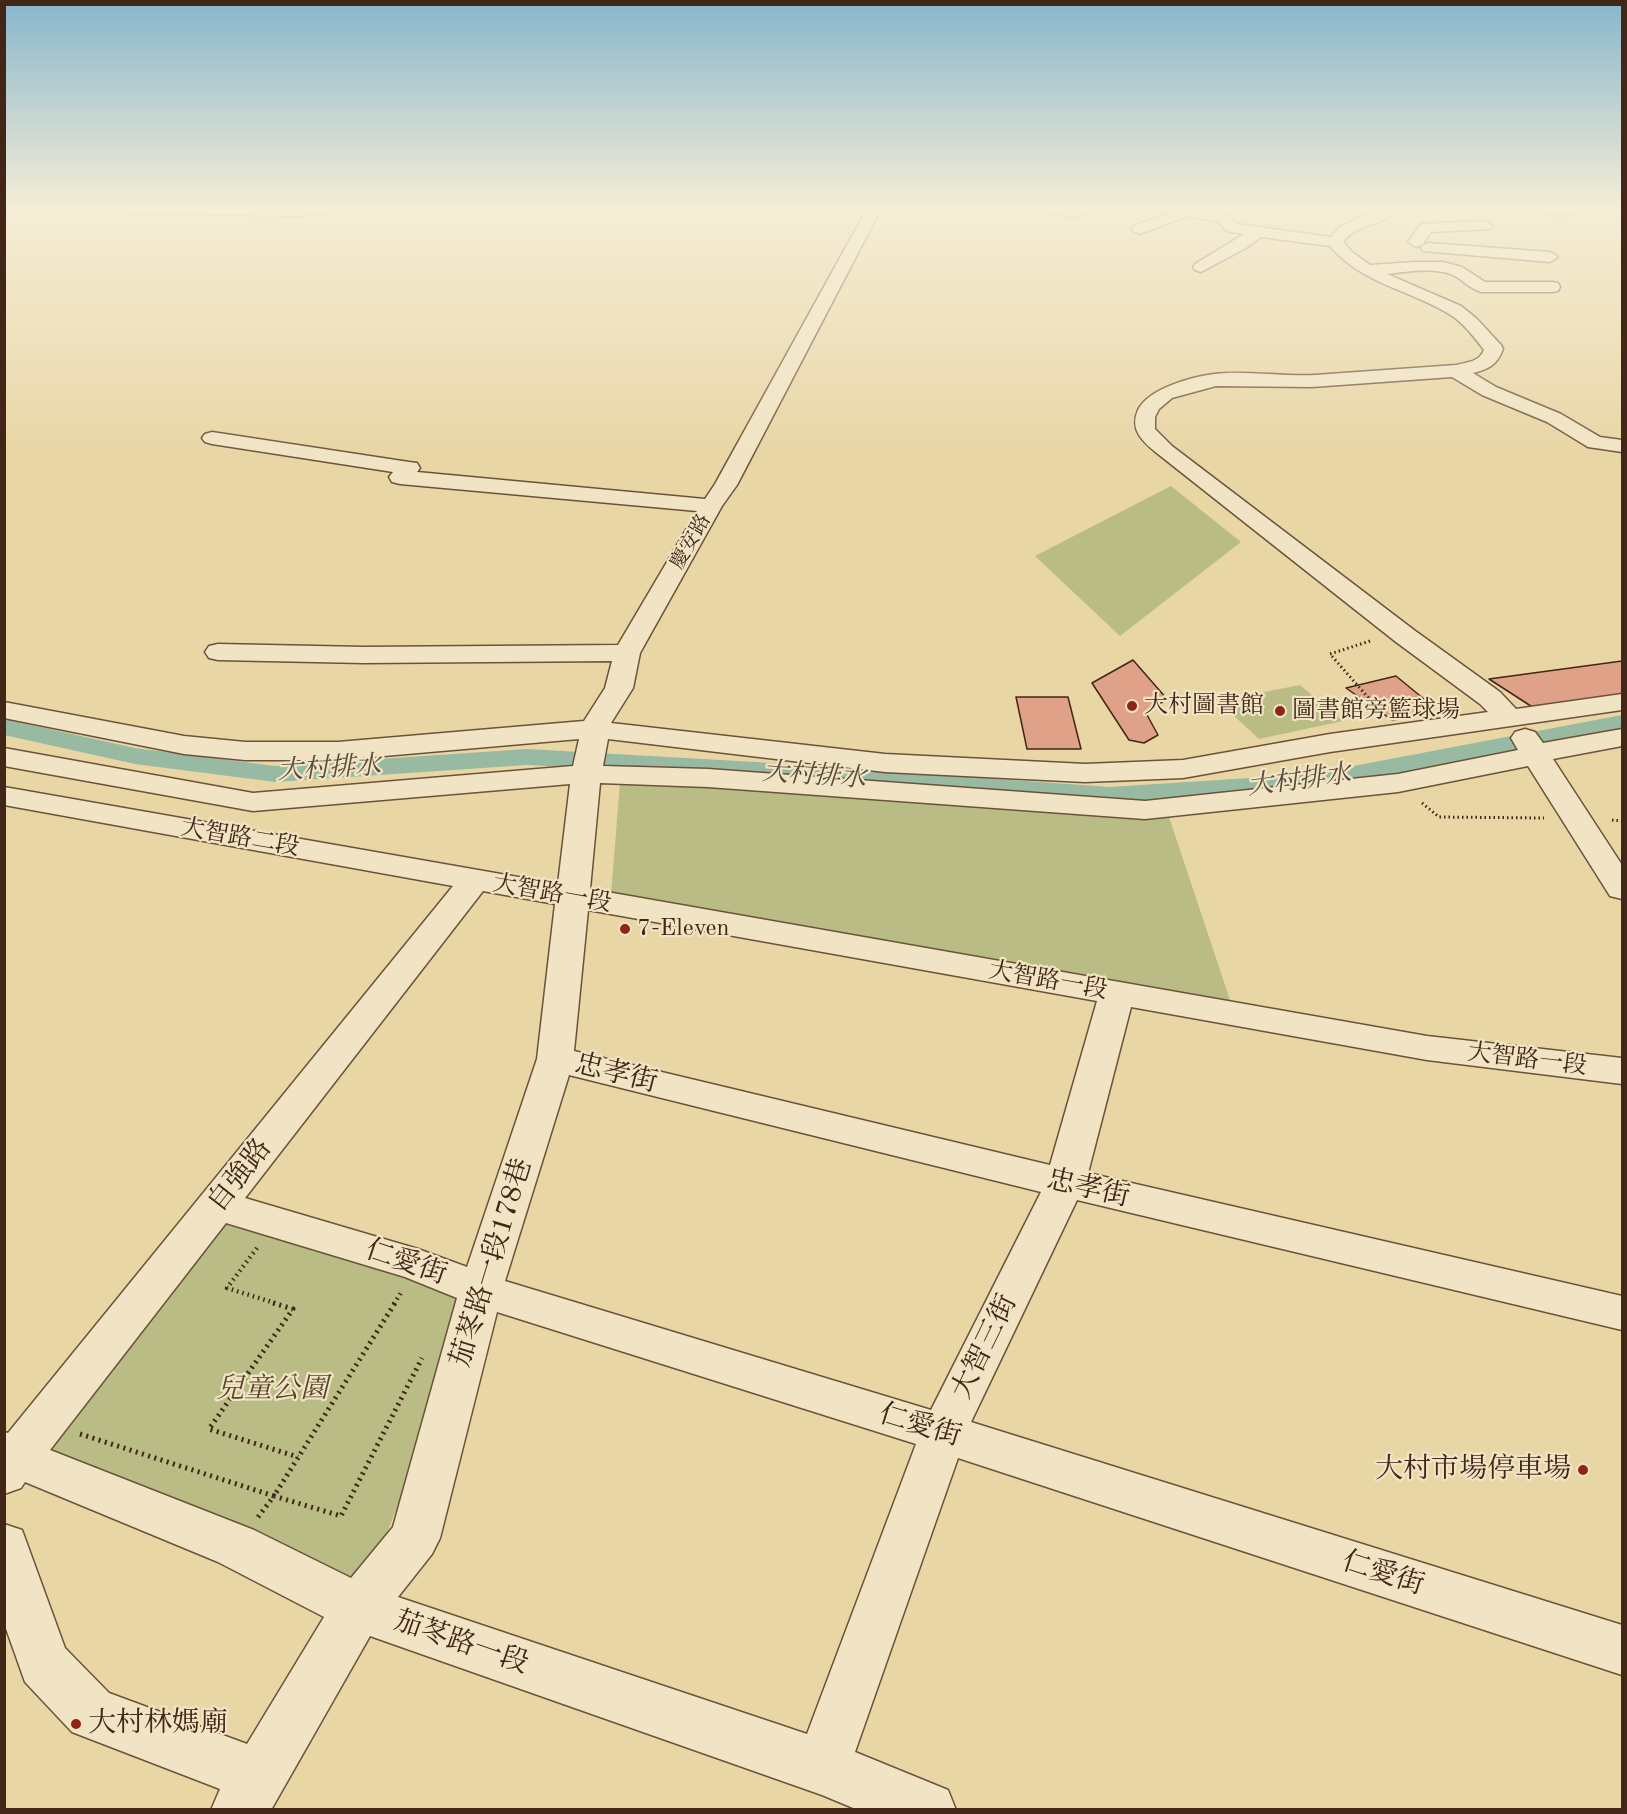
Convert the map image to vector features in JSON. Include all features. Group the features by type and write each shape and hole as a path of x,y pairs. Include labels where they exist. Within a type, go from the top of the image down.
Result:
{"street":[{"name":"慶安路","path":"573,898 590,753 619,688 627,653 711,506 726,485 830,292"},
{"path":"1417,292 1457,311 1494,349 1490,359 1482,365 1456,371 1312,381 1215,380 1166,394 1150,406 1144,417 1145,429 1151,438 1405,636 1490,698 1537,753 1623,889"},
{"path":"1456,371 1489,391 1554,418 1595,443 1623,446"},
{"path":"212,438 409,468 400,477 711,506"},
{"path":"218,652 364,655 627,653"},
{"path":"4,710 184,745 245,751 590,753 885,763 1085,773 1183,769 1330,743 1623,702"},
{"path":"4,757 253,802 590,753 708,778 1145,810 1398,783 1519,759 1537,753 1623,738"},
{"path":"1330,743 1398,783"},
{"name":"大智路二段","path":"4,796 475,880"},
{"name":"大智路一段","path":"475,880 1427,1048 1623,1071"},
{"name":"自強路","path":"9,1461 217,1205 475,880"},
{"name":"茄苳路一段178巷","path":"249,1793 358,1608 415,1538 481,1290 555,1059 573,898"},
{"name":"大智三街","path":"822,1767 943,1432 1065,1183 1117,994"},
{"name":"忠孝街","path":"555,1059 1065,1183 1623,1313"},
{"name":"仁愛街","path":"217,1205 263,1240 406,1282 481,1290 943,1432 1623,1650"},
{"name":"茄苳路一段","path":"9,1461 236,1546 358,1608 822,1767 928,1809"},
{"path":"4,1546 44,1664 91,1713 249,1793"}],"path":[{"path":"1401,734 1330,654 1369,641 1405,636"},
{"path":"1398,783 1439,818 1623,820"},
{"path":"263,1240 227,1288 293,1309 209,1429 298,1457"},
{"path":"236,1546 274,1496 406,1282"},
{"path":"85,1424 78,1434 341,1516 428,1347"}],"green space":[{"path":"1171,486 1241,542 1120,636 1035,556"},
{"name":"圖書館旁籃球場","path":"1300,685 1343,721 1259,739 1218,701"},
{"path":"620,782 1167,811 1231,1003 611,895"},
{"name":"兒童公園","path":"217,1205 481,1290 358,1608 17,1458"}],"building":[{"name":"大村圖書館","path":"1133,660 1167,699 1146,713 1158,735 1144,743 1129,740 1092,683"},
{"path":"1622,661 1622,697 1537,710 1489,679"},
{"path":"1396,676 1430,704 1407,718 1392,720 1346,688"},
{"path":"1016,697 1068,697 1081,749 1027,749"}],"waterway":[{"name":"大村排水","path":"4,727 135,756 275,774 527,757 756,770 1110,796 1311,783 1622,723"}],"place":[{"name":"大村圖書館","path":"1132,706"},
{"name":"圖書館旁籃球場","path":"1280,711"},
{"name":"7-Eleven","path":"625,929"},
{"name":"大村市場停車場","path":"1583,1470"},
{"name":"大村林媽廟","path":"76,1724"}]}
